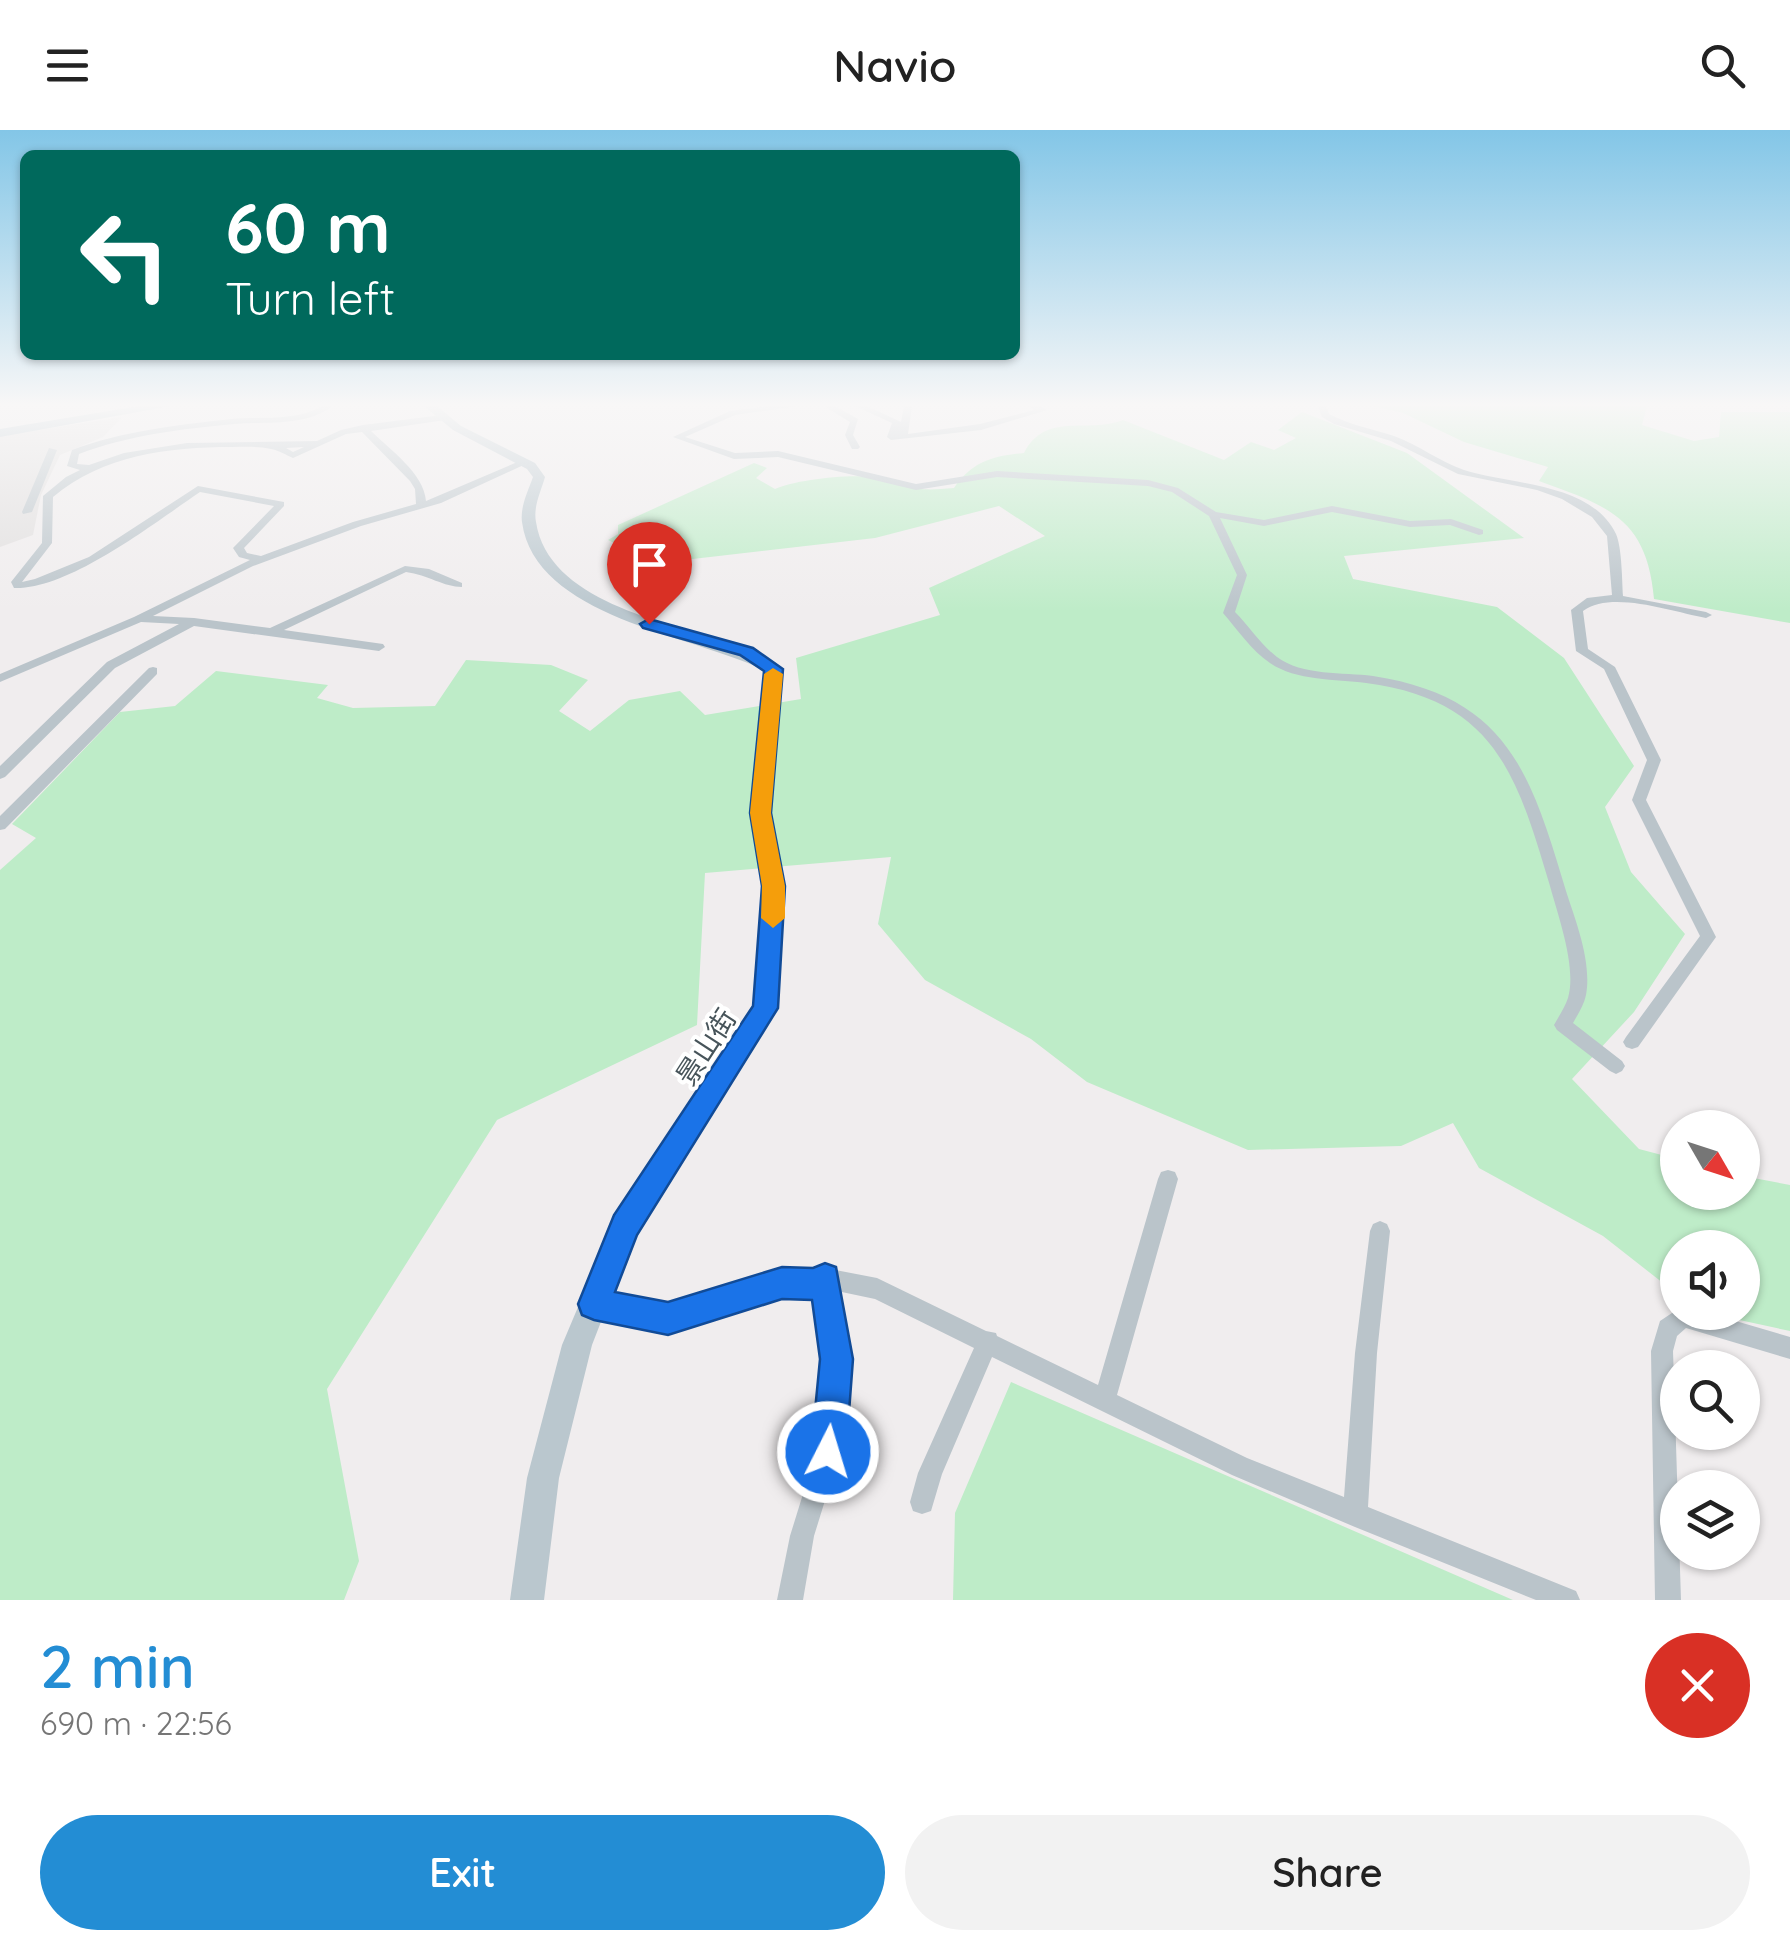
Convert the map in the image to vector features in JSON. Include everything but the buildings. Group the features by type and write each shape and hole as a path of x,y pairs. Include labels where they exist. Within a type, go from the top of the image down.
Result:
{"street":[{"path":"27,512 42,475"},
{"path":"82,475 48,496 46,543 16,582 18,586 38,582 93,559 184,494 205,486 280,504 280,510 238,548 243,555 261,560"},
{"path":"408,475 420,489 421,506"},
{"path":"0,678 138,619 261,560 421,506 495,475"},
{"name":"景山街","path":"527,1600 543,1478 577,1345 625,1226 766,1008 774,886 760,813 774,669 746,652 629,618 558,574 539,548 529,522 537,475"},
{"path":"863,475 916,487 993,475"},
{"path":"1007,475 1148,483 1175,490 1213,514 1264,523 1332,509 1410,524 1451,522 1479,532"},
{"path":"1475,475 1566,496 1596,515 1612,536 1618,598"},
{"path":"1213,514 1242,576 1230,613 1255,635 1272,661 1302,671 1389,682 1442,700 1502,741 1521,772 1569,923 1578,994 1563,1025 1616,1066"},
{"path":"266,634 404,569 425,571 458,584"},
{"path":"1632,1042 1708,938 1639,800 1654,760 1609,667 1582,651 1577,610 1591,600 1618,598 1706,615"},
{"path":"138,619 194,620 266,634 379,648"},
{"path":"0,774 111,665 194,620"},
{"path":"0,826 153,671"},
{"path":"1104,1399 1168,1180"},
{"path":"1355,1515 1366,1353 1380,1231"},
{"path":"790,1600 802,1536 828,1452 837,1359 825,1278"},
{"path":"594,1304 668,1318 782,1283 814,1284 825,1278 876,1289 896,1302 988,1340 1240,1467 1568,1600"},
{"path":"1668,1600 1662,1351 1668,1329 1684,1317 1790,1348"},
{"path":"922,1502 930,1473 988,1340"}],"shaded area":[{"path":"0,475 51,475 41,495 33,535 0,547"}],"green space":[{"path":"729,475 760,475 756,478 775,489 810,480 853,476 921,489 954,488 966,475 1437,475 1524,538 1344,556 1353,579 1497,607 1564,658 1634,766 1605,807 1631,872 1685,934 1634,1012 1572,1079 1639,1149 1660,1155 1660,1210 1760,1210 1760,1179 1790,1185 1790,1331 1760,1324 1760,1230 1660,1230 1660,1281 1603,1236 1479,1168 1453,1123 1401,1146 1248,1150 1087,1082 1031,1039 925,980 878,924 891,857 705,873 697,1025 497,1120 327,1389 359,1561 344,1600 0,1600 0,870 36,838 12,824 120,712 175,706 216,671 328,685 317,698 353,708 435,706 466,660 551,665 588,680 559,711 590,731 629,700 680,691 705,715 801,699 796,658 940,615 929,588 1045,536 999,506 875,538 684,560 649,560 608,540 618,534 618,525"},
{"path":"1543,475 1790,475 1790,623 1654,599 1643,550 1620,519 1585,499 1539,481"},
{"path":"1011,1382 1513,1600 953,1600 955,1513"}],"slow traffic":[{"path":"773,674 760,813 774,886 773,918"}],"route":[{"path":"649,624 746,652 774,669 760,813 774,886 772,948 766,1008 625,1226 594,1304 668,1318 782,1283 814,1284 825,1278 837,1359 828,1452"}]}
